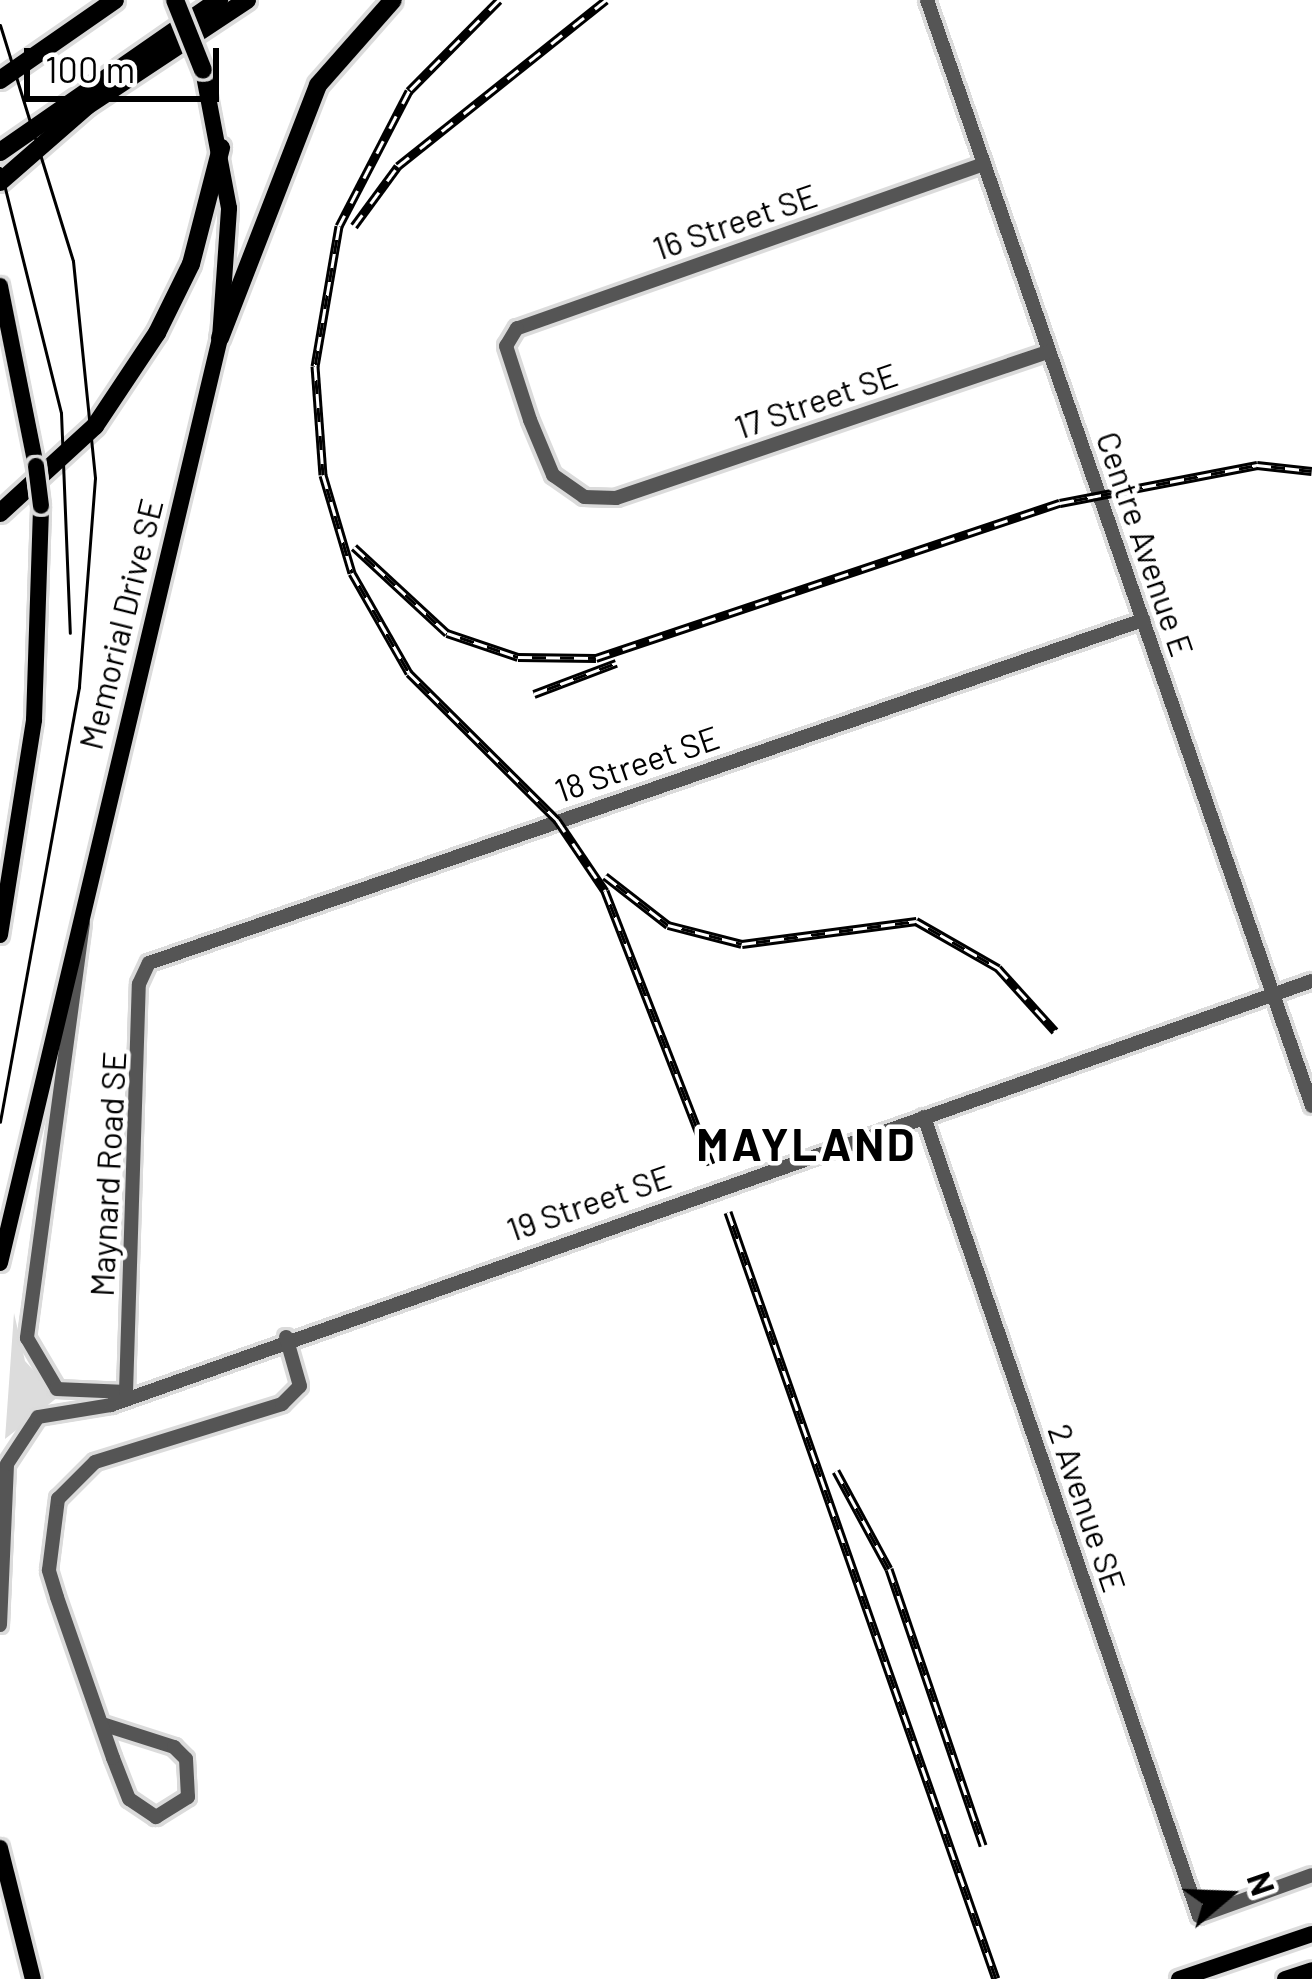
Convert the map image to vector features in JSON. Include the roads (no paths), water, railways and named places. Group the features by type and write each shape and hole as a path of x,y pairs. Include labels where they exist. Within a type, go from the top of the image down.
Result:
{"highway":[{"path":"0,80 115,0"},
{"path":"8,145 219,0"},
{"path":"0,182 138,68 247,0"},
{"path":"220,338 318,85 392,0"},
{"name":"Memorial Drive SE","path":"174,5 202,70"},
{"path":"0,513 78,444 157,333 190,264 221,148"}],"main road":[{"name":"Memorial Drive SE","path":"0,1263 80,907 220,338 230,240 221,148 202,70"},
{"name":"Memorial Drive SE","path":"0,286 41,506 34,720 0,934"},
{"path":"0,1847 33,1979"},
{"path":"1178,1979 1312,1934"},
{"path":"1285,1979 1312,1970"}],"street":[{"name":"Centre Avenue E","path":"927,0 1312,1106"},
{"name":"16 Street SE","path":"601,499 553,475 505,334 984,164"},
{"name":"17 Street SE","path":"601,499 1048,352"},
{"name":"18 Street SE","path":"149,963 1143,620"},
{"path":"80,907 87,943 27,1338 57,1389 126,1392"},
{"name":"Maynard Road SE","path":"126,1392 139,984 149,963"},
{"name":"19 Street SE","path":"0,1625 11,1443 38,1417 92,1411 126,1392 1312,981"},
{"name":"2 Avenue SE","path":"924,1117 1199,1916 1312,1875"},
{"path":"102,1724 174,1747 187,1759 188,1797 156,1817 135,1806 102,1724 49,1570 58,1499 95,1462 282,1404 299,1386 286,1337"}],"tram line":[{"path":"0,25 73,261 95,478 79,687 0,1122"},
{"path":"0,168 61,413 70,633"}],"railway":[{"path":"499,0 409,91 339,226 315,366 323,475 352,573 409,673 557,820 605,891 711,1164"},
{"path":"354,226 398,166 606,0"},
{"path":"354,547 447,633 518,657 596,658 1060,503 1257,465 1312,471"},
{"path":"534,694 616,663"},
{"path":"605,876 668,925 742,944 916,921 998,968 1055,1031"},
{"path":"728,1212 996,1979"},
{"path":"836,1471 889,1569 983,1845"}],"district":[{"name":"MAYLAND","path":"807,1144"}]}
